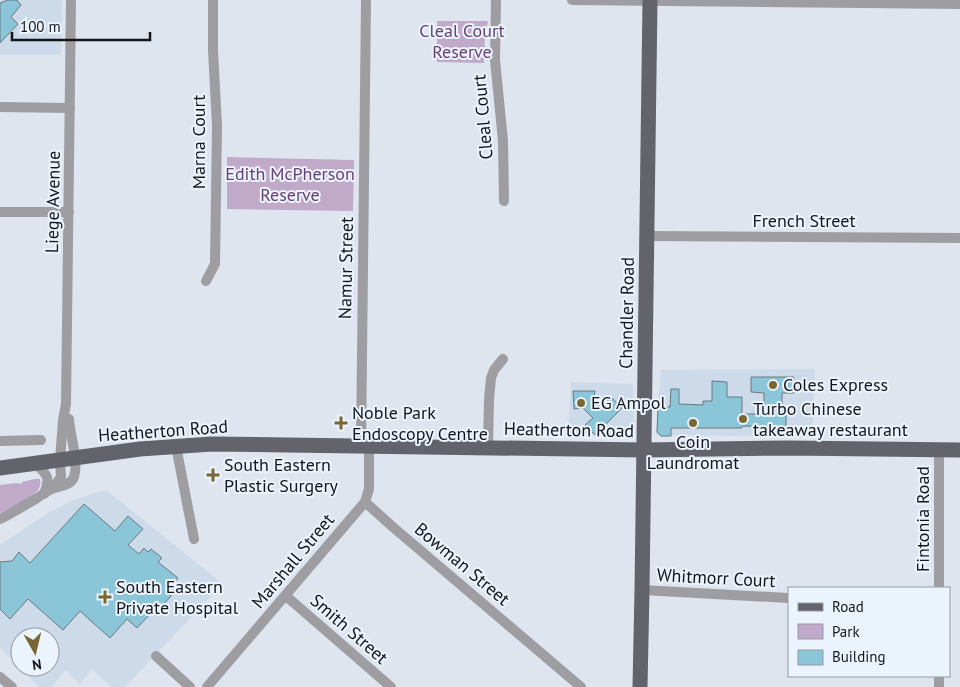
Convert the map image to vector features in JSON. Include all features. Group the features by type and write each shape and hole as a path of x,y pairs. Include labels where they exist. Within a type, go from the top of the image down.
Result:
{"main road":[{"name":"Chandler Road","path":"640,687 650,0"},
{"name":"Heatherton Road","path":"0,468 140,449 222,444 644,450 789,448 960,450"}],"street":[{"name":"Liege Avenue","path":"67,459 69,430 66,404 71,0"},
{"name":"Marna Court","path":"206,281 215,264 217,126 213,0"},
{"name":"Namur Street","path":"365,446 366,0"},
{"name":"Cleal Court","path":"496,0 495,60 503,141 504,201"},
{"path":"572,0 960,4"},
{"path":"0,108 70,108"},
{"path":"0,212 68,212"},
{"name":"French Street","path":"647,236 960,238"},
{"path":"488,448 491,378 494,370 503,359"},
{"name":"Liege Avenue","path":"66,404 63,420 67,459"},
{"path":"0,441 41,440"},
{"path":"176,446 194,539"},
{"path":"365,446 369,488 365,502"},
{"name":"Fintonia Road","path":"939,450 940,587"},
{"path":"48,491 61,478 67,459"},
{"path":"0,518 72,480 74,476 67,459"},
{"path":"35,463 48,479 48,491"},
{"name":"Marshall Street","path":"207,687 365,502"},
{"name":"Bowman Street","path":"365,502 581,687"},
{"name":"Whitmorr Court","path":"642,590 788,598"},
{"name":"Smith Street","path":"286,596 391,687"},
{"path":"156,656 190,687"},
{"path":"0,677 12,687"}],"shaded area":[{"path":"0,0 62,0 61,55 0,55"},
{"path":"815,369 812,437 656,435 661,370"},
{"name":"EG Ampol","path":"571,382 633,384 634,428 622,436 568,434"},
{"name":"South Eastern Private Hospital","path":"106,490 223,584 125,687 111,687 92,669 80,684 66,670 60,677 60,627 10,627 10,657 0,647 0,545 51,511 76,499"},
{"name":"South Eastern Private Hospital","path":"29,677 60,677 51,687 39,687"}],"green space":[{"name":"Cleal Court Reserve","path":"437,21 488,21 485,36 484,63 437,62"},
{"name":"Edith McPherson Reserve","path":"227,157 354,160 353,211 227,209"},
{"path":"40,479 40,485 35,493 0,513 0,485 22,484 22,482"}],"building":[{"path":"8,0 17,0 21,5 11,17 18,24 0,43 0,3"},
{"path":"751,377 794,377 794,393 782,393 782,414 786,414 786,427 671,428 671,436 661,436 657,432 658,406 670,407 671,389 679,389 679,404 703,405 703,401 712,401 712,381 727,382 727,397 742,397 742,414 764,414 764,393 751,392"},
{"path":"573,391 595,391 594,397 603,406 611,397 622,408 595,435 585,425 593,418 583,408 574,409"},
{"path":"84,504 115,531 128,516 143,529 128,545 139,554 144,548 148,552 151,549 162,558 158,562 178,578 173,584 178,588 157,612 154,610 137,628 127,619 110,638 80,611 63,630 28,599 10,619 0,609 0,562 12,561 19,552 30,563"}],"place":[{"name":"Coles Express","path":"773,385"},
{"name":"EG Ampol","path":"581,403"},
{"name":"Turbo Chinese takeaway restaurant","path":"743,419"},
{"name":"Noble Park Endoscopy Centre","path":"341,423"},
{"name":"Coin Laundromat","path":"693,423"},
{"name":"South Eastern Plastic Surgery","path":"213,475"},
{"name":"South Eastern Private Hospital","path":"105,597"}]}
